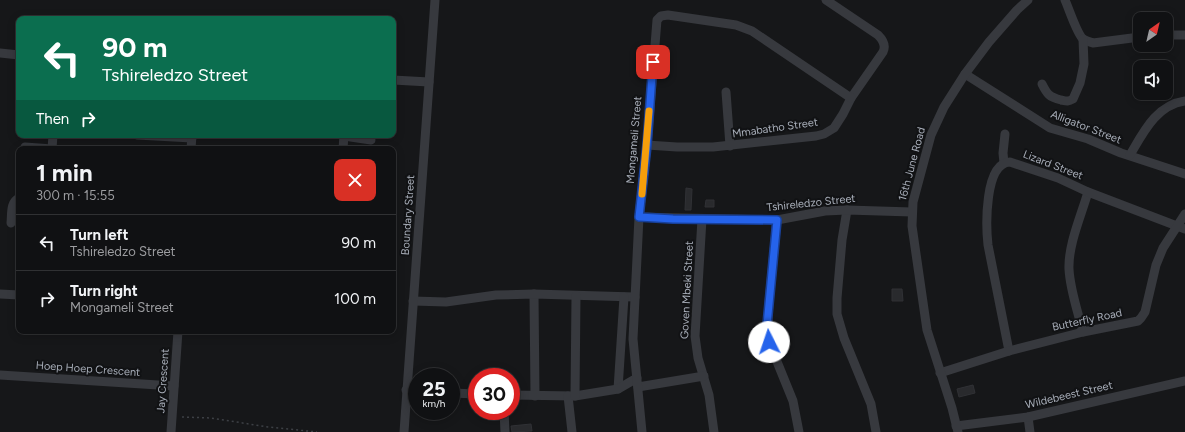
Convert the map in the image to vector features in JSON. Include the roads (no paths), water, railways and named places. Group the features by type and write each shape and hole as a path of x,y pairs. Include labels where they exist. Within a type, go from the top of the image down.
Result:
{"street":[{"name":"Boundary Street","path":"404,432 435,0"},
{"name":"Mmabatho Street","path":"647,145 698,148 730,146 824,134 834,128 851,98 883,52 884,47 882,40 878,35 826,0"},
{"name":"16th June Road","path":"957,429 927,330 912,226 912,212 915,192 931,135 944,107 965,74 1000,29 1028,0"},
{"path":"1042,84 1047,94 1067,102 1073,99 1080,82 1084,64 1083,39 1065,0"},
{"name":"Mongameli Street","path":"642,432 633,339 639,217 647,145 656,23 658,18 664,16 744,27 851,98"},
{"path":"1173,35 1185,35"},
{"path":"1083,39 1093,43 1133,38"},
{"path":"0,53 16,55"},
{"name":"Alligator Street","path":"965,74 1050,128 1185,174"},
{"path":"396,80 430,82"},
{"path":"726,92 730,146"},
{"path":"1130,156 1145,130 1156,116 1176,103 1185,101"},
{"path":"1005,134 1003,153 1004,163 998,168 993,177 986,228 1009,351"},
{"path":"358,138 371,140"},
{"name":"Lizard Street","path":"1004,163 1010,162 1058,178 1088,192 1181,227"},
{"path":"1083,332 1069,268 1072,246 1088,192"},
{"path":"11,223 13,204 16,199"},
{"path":"847,210 842,240 836,298 837,314 844,338 871,404 876,432"},
{"name":"Tshireledzo Street","path":"639,217 777,220 818,212 847,210 912,212"},
{"path":"1181,227 1185,214"},
{"name":"Goven Mbeki Street","path":"702,219 695,329 698,358 709,395 714,432"},
{"path":"777,220 769,302 768,337 793,401 799,432"},
{"name":"Butterfly Road","path":"940,372 1009,351 1083,332 1135,322 1142,318 1145,312 1159,257 1167,240 1181,227"},
{"path":"0,294 16,295"},
{"path":"413,301 446,302 496,295 534,294 635,297"},
{"path":"534,294 535,396"},
{"path":"572,432 571,396 576,296"},
{"path":"618,389 624,297"},
{"name":"Jay Crescent","path":"171,432 178,334"},
{"name":"Hoep Hoep Crescent","path":"0,375 174,386"},
{"path":"520,395 571,396 618,389 638,383 704,376"},
{"name":"Wildebeest Street","path":"957,429 1028,417 1185,381"},
{"path":"1028,417 1030,432"},
{"path":"504,420 505,432"}]}
